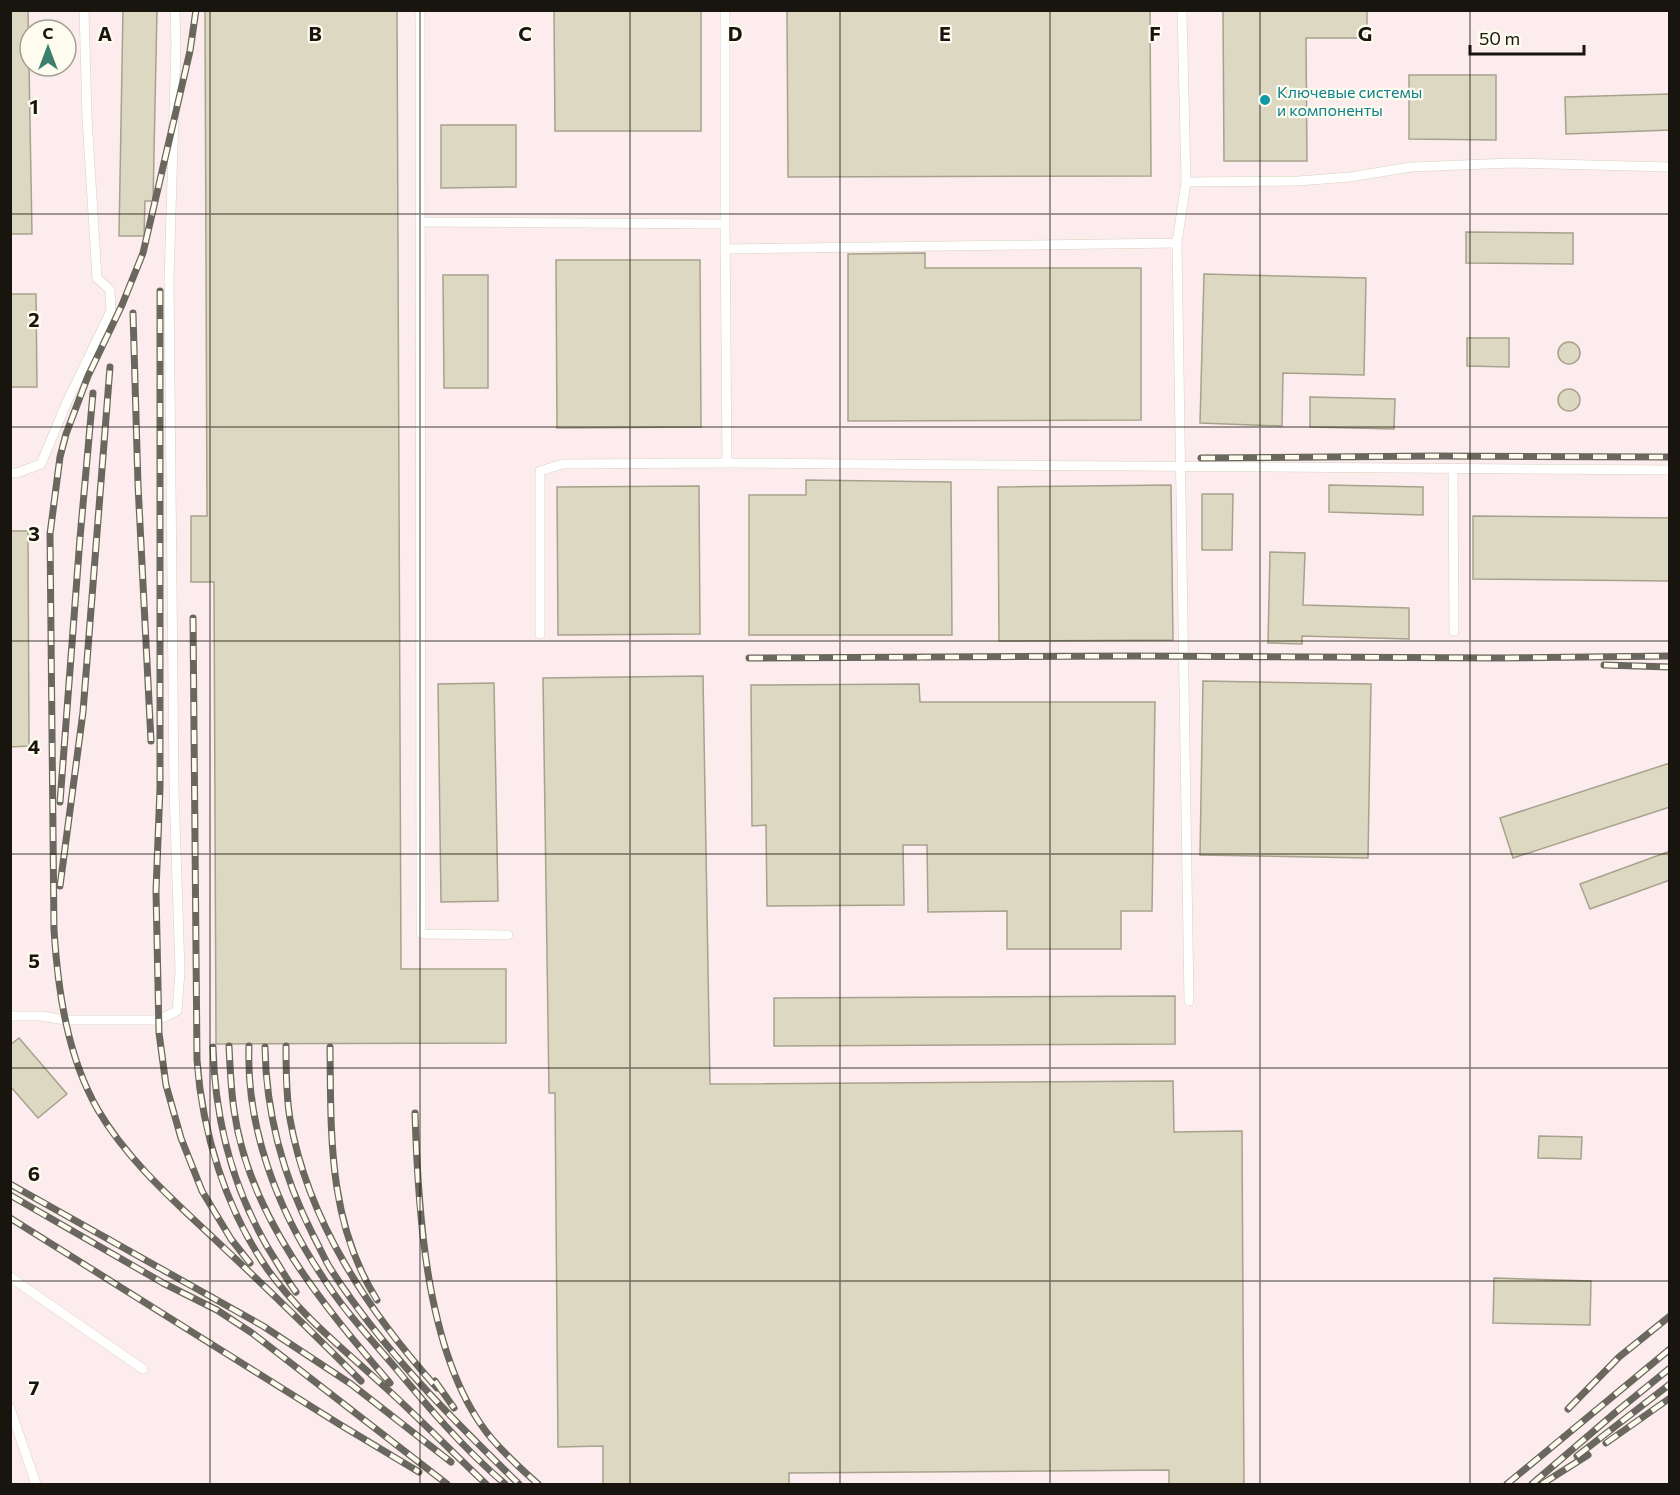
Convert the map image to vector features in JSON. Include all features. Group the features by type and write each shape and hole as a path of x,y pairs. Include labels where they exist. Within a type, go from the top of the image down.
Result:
{"lane":[{"path":"10,473 17,473 40,464 111,310 110,290 97,278 87,118 84,10"},
{"path":"10,1016 41,1016 65,1020 158,1020 177,1011 180,970 174,789 169,281 175,10"},
{"path":"420,10 421,934 508,935"},
{"path":"725,10 727,463"},
{"path":"1182,10 1186,182 1177,243 1189,1001"},
{"path":"1186,182 1298,181 1350,177 1411,167 1512,163 1670,167"},
{"path":"420,222 725,224"},
{"path":"725,249 1177,243"},
{"path":"540,634 540,471 563,464 727,463 1670,470"},
{"path":"1453,470 1454,631"},
{"path":"10,1278 143,1369"},
{"path":"10,1408 36,1485"}],"shaded area":[{"path":"11,11 1669,11 1669,1484 11,1484"}],"building":[{"path":"10,10 28,10 28,18 18,18 18,78 29,78 32,234 10,234"},
{"path":"123,10 157,10 153,201 145,201 144,236 119,236"},
{"path":"205,10 397,10 401,969 506,969 506,1043 216,1044 214,582 191,582 191,516 207,516"},
{"path":"554,10 701,10 701,131 555,131"},
{"path":"787,10 1150,10 1151,176 788,177"},
{"name":"Ключевые системы и компоненты","path":"1223,10 1367,10 1367,38 1306,38 1307,161 1224,161"},
{"path":"1409,75 1496,75 1496,140 1409,139"},
{"path":"1670,94 1670,130 1566,134 1565,97"},
{"path":"441,125 516,125 516,187 441,188"},
{"path":"1466,232 1573,233 1573,264 1466,263"},
{"path":"925,253 925,268 1141,268 1141,420 848,421 848,254"},
{"path":"556,260 700,260 701,427 557,428"},
{"path":"1204,274 1366,278 1364,375 1283,373 1282,426 1200,423"},
{"path":"443,275 488,275 488,388 444,388"},
{"path":"10,294 36,294 37,387 10,387"},
{"path":"1467,338 1509,338 1509,367 1467,366"},
{"path":"1569,342 1577,345 1580,353 1577,361 1569,364 1561,361 1558,353 1561,345"},
{"path":"1569,389 1577,392 1580,400 1577,408 1569,411 1561,408 1558,400 1561,392"},
{"path":"1310,397 1395,399 1394,429 1310,427"},
{"path":"806,480 951,482 952,635 749,635 749,495 806,495"},
{"path":"1171,485 1173,640 999,641 998,487"},
{"path":"1329,485 1423,487 1423,515 1329,512"},
{"path":"699,486 700,634 558,635 557,487"},
{"path":"1202,494 1233,494 1232,550 1202,550"},
{"path":"1473,516 1670,518 1670,581 1473,579"},
{"path":"10,531 28,531 29,746 10,747"},
{"path":"1270,552 1305,553 1303,605 1409,608 1409,639 1302,636 1302,644 1268,643"},
{"path":"703,676 710,1084 1173,1081 1174,1132 1242,1131 1244,1485 1169,1485 1169,1470 789,1473 789,1485 603,1485 603,1446 558,1447 555,1093 549,1093 543,678"},
{"path":"1203,681 1371,684 1368,858 1200,855"},
{"path":"494,683 498,901 441,902 438,684"},
{"path":"919,684 920,702 1155,702 1152,911 1121,911 1121,949 1007,949 1007,911 928,912 927,845 903,845 904,905 767,906 766,825 752,826 751,685"},
{"path":"1670,763 1670,807 1513,858 1500,818"},
{"path":"1670,851 1670,880 1590,909 1580,884"},
{"path":"1175,996 1175,1044 774,1046 774,998"},
{"path":"19,1038 67,1094 38,1118 10,1086 10,1045"},
{"path":"1539,1136 1582,1137 1581,1159 1538,1158"},
{"path":"1494,1278 1591,1281 1590,1325 1493,1323"}],"railway":[{"path":"196,10 190,51 143,253 122,305 88,376 66,434 60,457 50,534 54,930 58,976 66,1023 87,1089 98,1110 125,1148 173,1200 361,1381"},
{"path":"160,291 160,788 156,891 159,1033 166,1085 181,1138 202,1191 231,1239 250,1263"},
{"path":"133,313 138,485 151,741"},
{"path":"60,886 83,712 110,367"},
{"path":"60,802 93,393"},
{"path":"1201,458 1670,457"},
{"path":"193,618 197,1060 204,1115 219,1170 228,1196 253,1247 281,1287 324,1332 486,1484"},
{"path":"749,658 1670,656"},
{"path":"1604,665 1670,667"},
{"path":"229,1046 234,1110 242,1149 255,1187 272,1223 315,1290 390,1383"},
{"path":"249,1046 249,1076 259,1137 278,1195 306,1250 330,1288 365,1333 446,1427 505,1484"},
{"path":"286,1046 290,1119 311,1194 326,1229 365,1297 437,1388"},
{"path":"213,1047 223,1131 239,1185 262,1237 296,1292"},
{"path":"265,1047 269,1096 278,1144 302,1213 330,1268 372,1327 418,1382 519,1484"},
{"path":"330,1047 332,1146 341,1209 349,1240 361,1270 377,1300"},
{"path":"415,1113 423,1239 439,1328 453,1369 470,1407 492,1439 538,1484"},
{"path":"10,1184 263,1326 351,1384 451,1462"},
{"path":"10,1195 163,1283 217,1310 252,1333 447,1484"},
{"path":"10,1218 419,1472"},
{"path":"1568,1409 1619,1357 1670,1316"},
{"path":"1507,1484 1670,1349"},
{"path":"1532,1484 1670,1368"},
{"path":"435,1381 454,1408"},
{"path":"1577,1456 1670,1384"},
{"path":"1606,1443 1670,1398"},
{"path":"1542,1484 1588,1455"}],"place":[{"name":"Ключевые системы и компоненты","path":"1265,100"}]}
